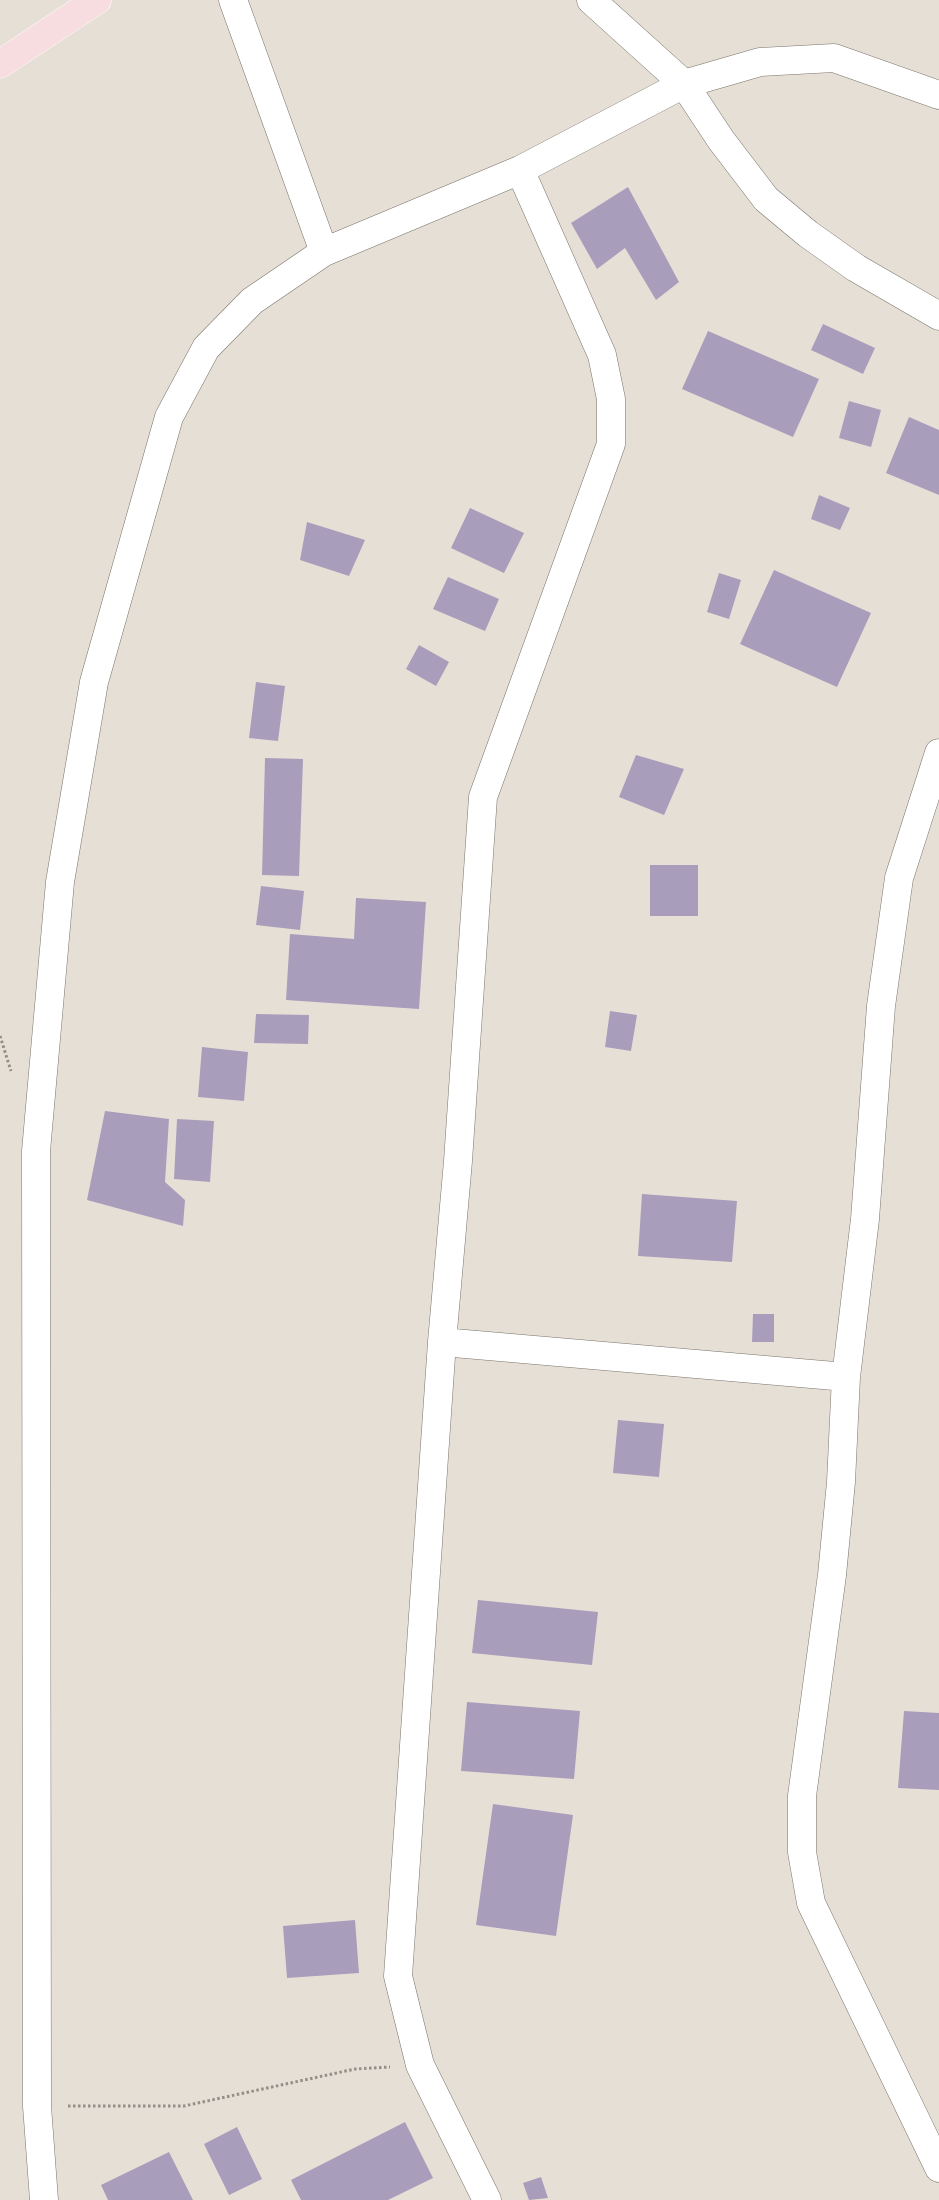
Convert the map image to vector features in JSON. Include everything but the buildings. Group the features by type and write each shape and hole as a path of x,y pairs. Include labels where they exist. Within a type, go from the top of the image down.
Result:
{"main road":[{"path":"0,64 97,0"}],"street":[{"path":"233,0 324,252"},
{"path":"590,0 684,84 721,140 766,198 808,234 856,268 939,316"},
{"path":"44,2200 37,2106 36,1151 60,882 94,682 169,417 206,348 252,301 324,252 520,170 684,84 760,62 834,58 939,95"},
{"path":"487,2200 420,2065 398,1976 442,1342 458,1162 484,797 612,444 611,399 602,356 520,170"},
{"path":"939,752 899,878 881,1006 865,1218 846,1377 832,1575 802,1796 802,1852 812,1903 939,2168"},
{"path":"442,1342 846,1377"}],"path":[{"path":"37,2106 184,2106 355,2069 420,2065"}]}
